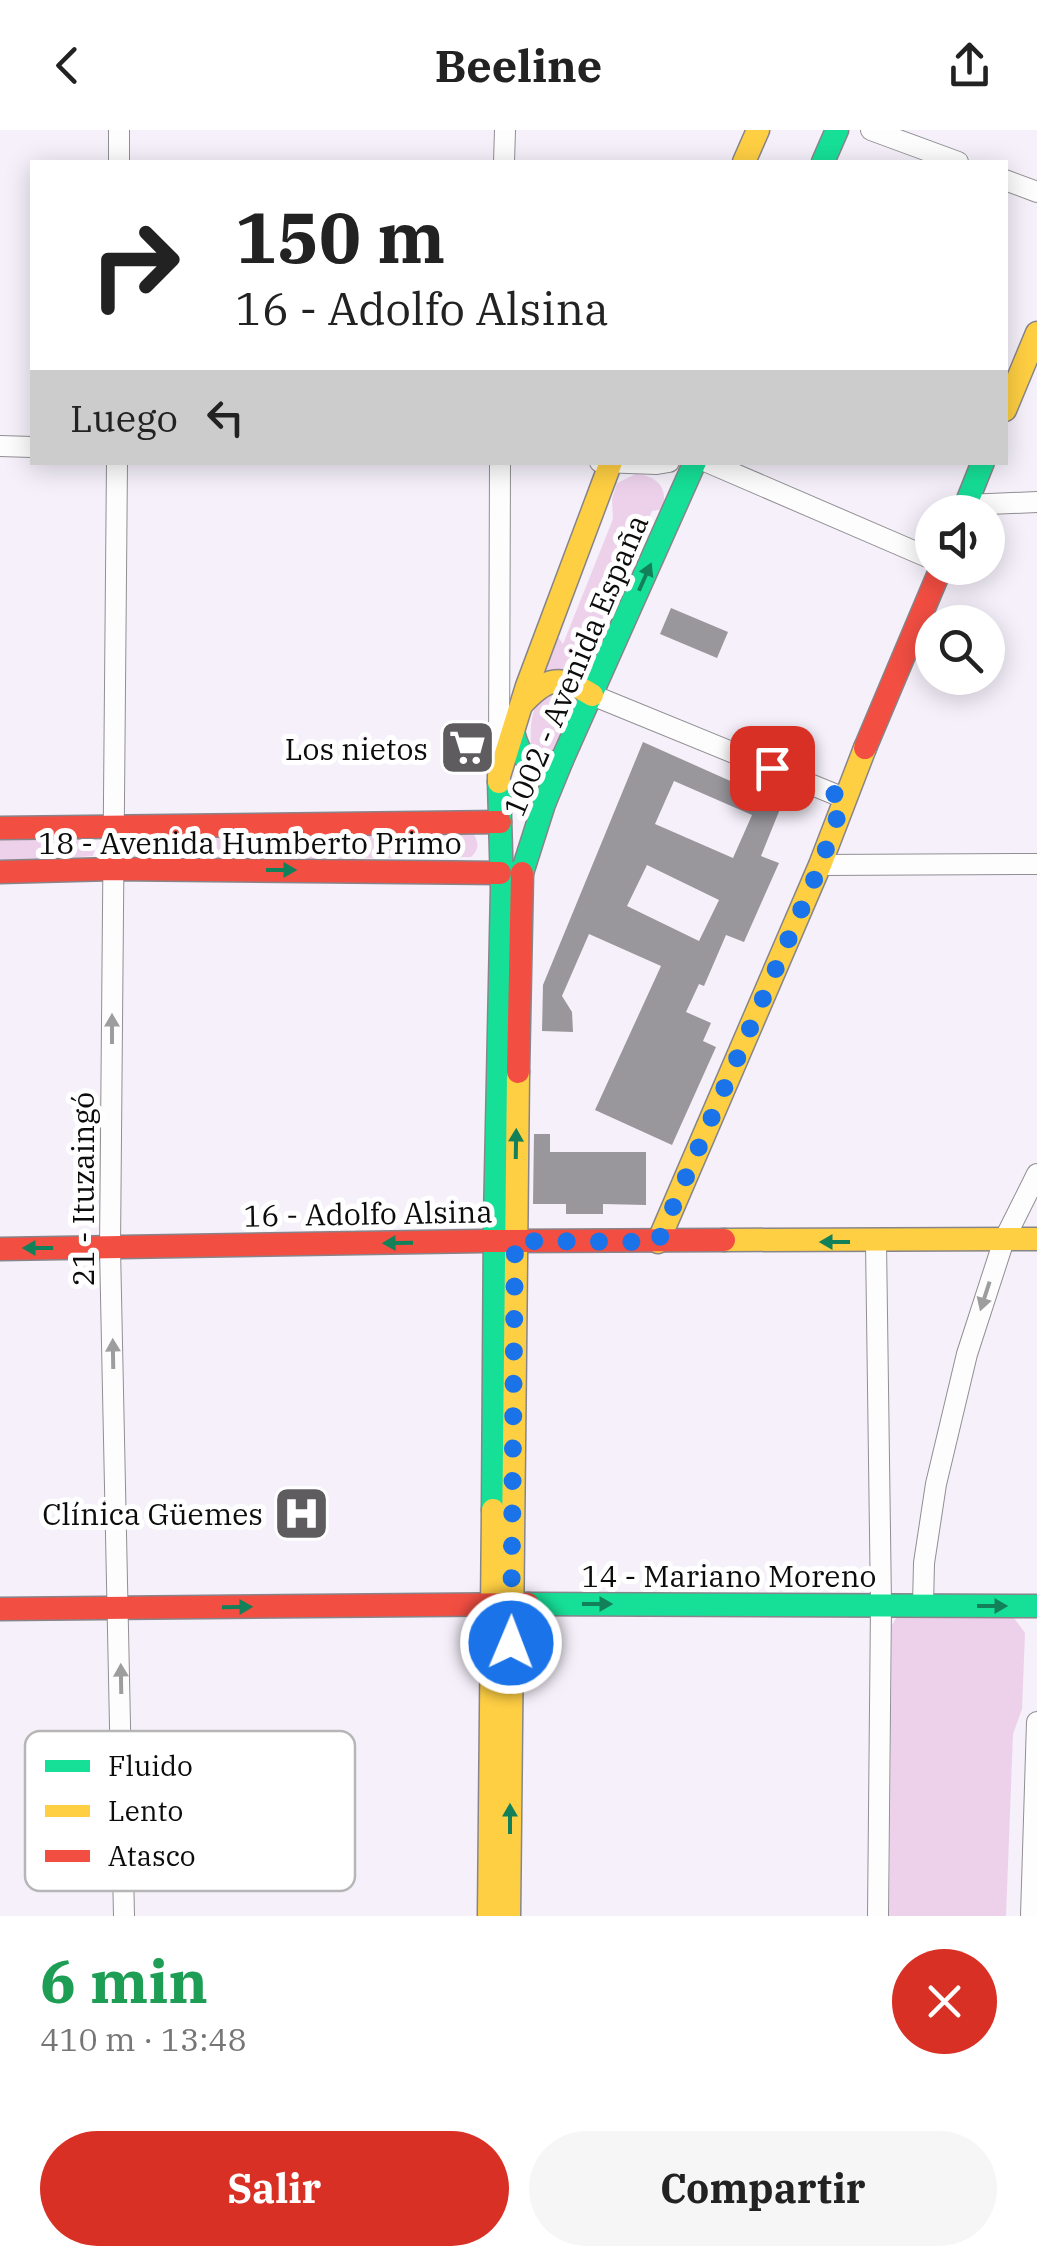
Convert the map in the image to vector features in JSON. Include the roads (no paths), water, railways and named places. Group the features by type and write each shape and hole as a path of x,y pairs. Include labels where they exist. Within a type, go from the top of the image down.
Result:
{"street":[{"path":"119,160 120,130"},
{"path":"504,160 505,130"},
{"path":"745,160 758,130"},
{"path":"824,160 837,130"},
{"path":"871,130 953,160"},
{"path":"1008,181 1036,190"},
{"path":"1008,403 1037,333"},
{"path":"0,446 30,447"},
{"name":"21 - Ituzaingó","path":"117,465 110,1248 121,1731"},
{"path":"500,465 500,822 511,873 502,1604 509,1916"},
{"name":"1002 - Avenida España","path":"499,776 609,465"},
{"name":"1002 - Avenida España","path":"511,873 694,465"},
{"path":"714,465 915,552"},
{"path":"970,495 983,465"},
{"path":"1005,505 1037,502"},
{"path":"658,1242 820,866 844,798 934,585"},
{"path":"521,705 538,686 550,680 568,682 844,798"},
{"path":"514,732 517,749 529,762 546,766 562,760"},
{"name":"18 - Avenida Humberto Primo","path":"0,828 500,822"},
{"path":"820,866 1037,864"},
{"name":"18 - Avenida Humberto Primo","path":"0,872 114,869 511,873"},
{"path":"923,1605 924,1563 936,1484 967,1354 1004,1240 1037,1174"},
{"name":"16 - Adolfo Alsina","path":"0,1248 1037,1239"},
{"path":"876,1242 881,1605 878,1916"},
{"path":"489,1916 502,1604"},
{"name":"14 - Mariano Moreno","path":"0,1610 502,1604 1037,1606"},
{"path":"1031,1916 1037,1722"},
{"name":"21 - Ituzaingó","path":"124,1891 124,1916"}],"place":[{"name":"Los nietos","path":"467,748"},
{"name":"Clínica Güemes","path":"302,1513"}]}
